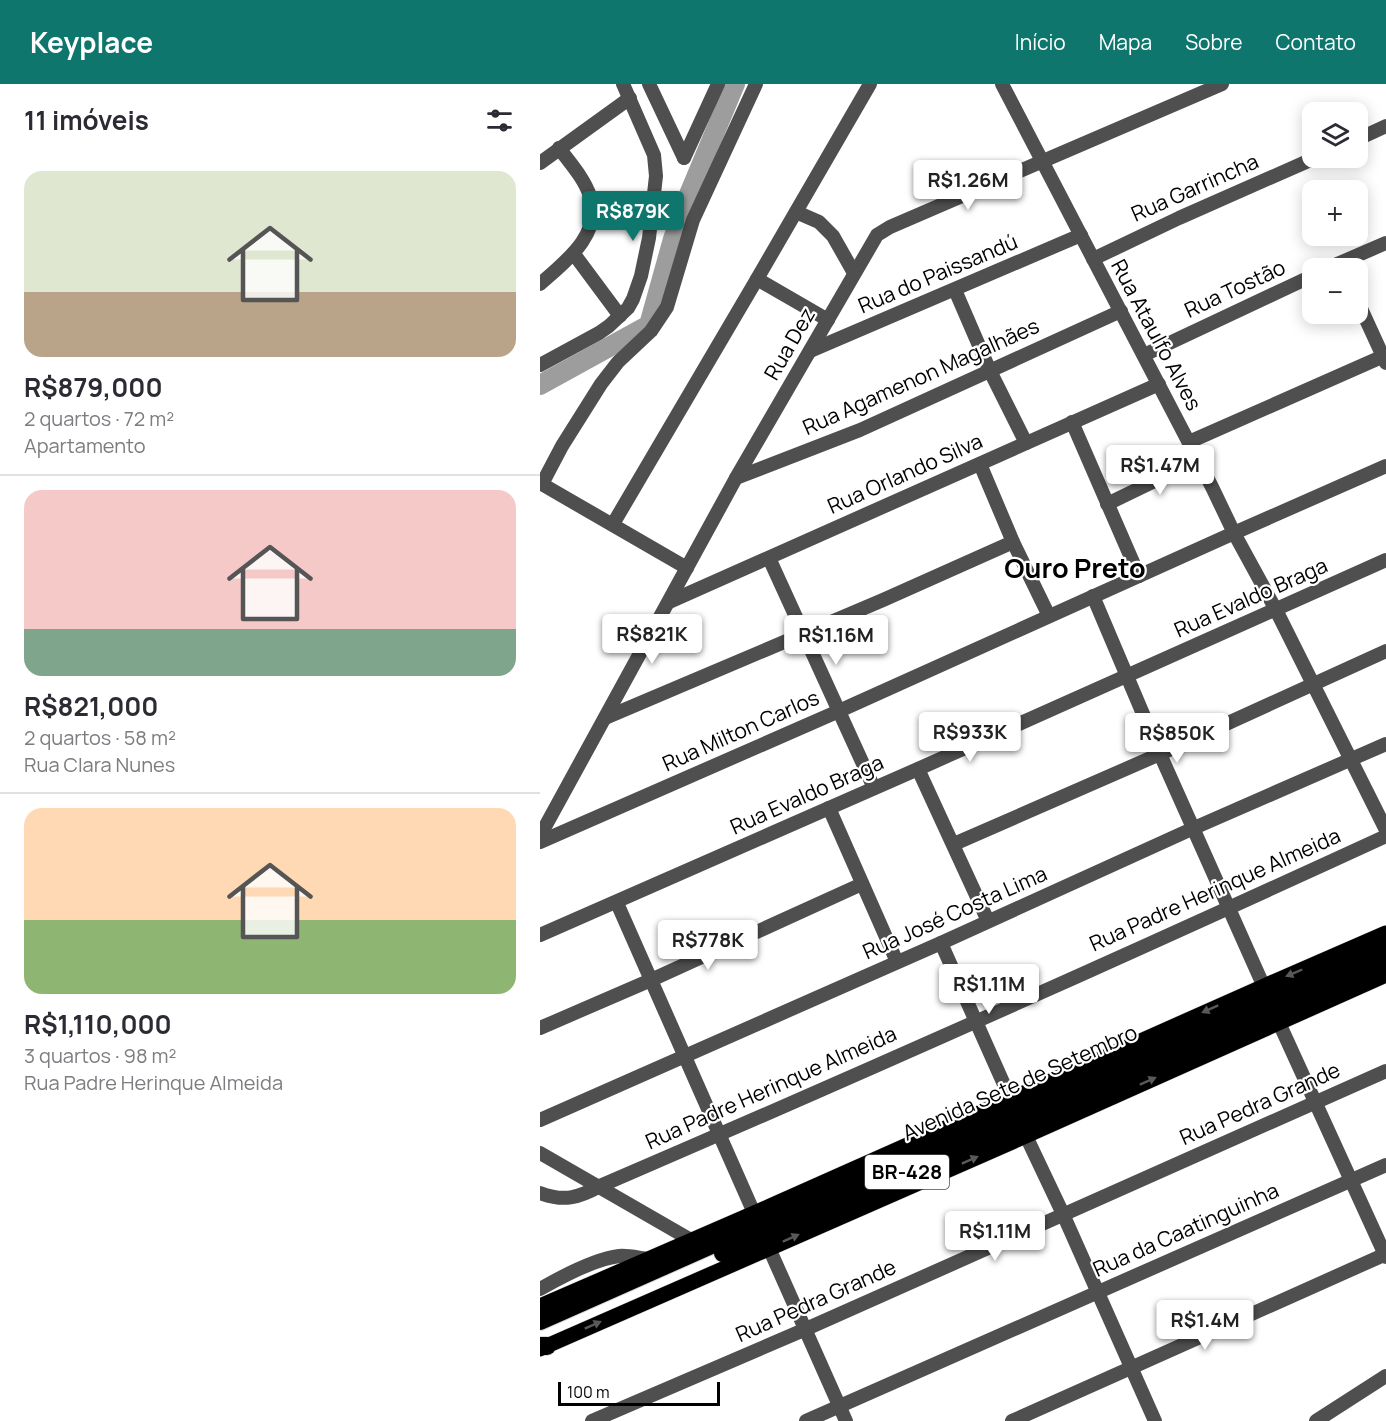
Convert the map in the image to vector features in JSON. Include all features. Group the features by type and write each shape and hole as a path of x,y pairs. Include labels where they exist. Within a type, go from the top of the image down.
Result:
{"highway":[{"name":"Avenida Sete de Setembro","path":"542,1344 1271,1004 1356,959 1386,946"},
{"path":"1333,956 1356,959"},
{"name":"Avenida Sete de Setembro","path":"540,1321 651,1265 780,1213 1271,1004 1386,960"}],"main road":[{"name":"Avenida Sete de Setembro","path":"542,1344 1026,1136 1271,1004 1333,956 1386,933"},
{"name":"Avenida Sete de Setembro","path":"540,1306 651,1265 691,1240 1010,1098 1271,1004 1386,975"}],"street":[{"path":"540,365 599,333 620,316 633,298 641,276 650,238 656,176 654,155 623,84"},
{"path":"649,84 684,158 718,84"},
{"path":"687,568 541,484 589,403 618,362 651,331 668,307 693,220 756,84"},
{"path":"613,524 870,84"},
{"name":"Rua Ataulfo Alves","path":"1002,84 1276,610 1386,830"},
{"path":"1043,162 1222,84"},
{"path":"540,163 630,98"},
{"path":"1368,134 1386,126"},
{"path":"540,284 574,254 591,226 593,217 589,194 559,148"},
{"name":"Rua Dez","path":"540,836 736,478 877,235 1043,162"},
{"name":"Rua Garrincha","path":"1093,259 1302,164"},
{"path":"796,212 819,222 833,236 854,273"},
{"name":"Rua do Paissandú","path":"810,351 1081,235"},
{"path":"1355,258 1386,243"},
{"path":"574,254 620,316"},
{"path":"757,279 828,320"},
{"name":"Rua Tostão","path":"1144,355 1302,281"},
{"path":"954,290 990,371 1026,443"},
{"name":"Rua Agamenon Magalhães","path":"736,478 860,430 1121,311"},
{"path":"1189,442 1385,358 1368,323"},
{"name":"Rua Orlando Silva","path":"669,602 1159,384"},
{"path":"1072,422 1139,576"},
{"path":"1107,504 1198,460"},
{"path":"980,464 1013,542 1049,616"},
{"name":"Rua Milton Carlos","path":"540,842 1386,466"},
{"path":"605,718 1013,542"},
{"path":"769,558 874,788"},
{"name":"Rua Evaldo Braga","path":"540,935 1386,560"},
{"path":"1012,1421 1386,1255 1271,1004 1093,596"},
{"path":"954,844 1160,754 1386,651"},
{"name":"Rua José Costa Lima","path":"540,1120 1386,744"},
{"path":"918,769 988,921"},
{"path":"829,808 897,962"},
{"name":"Rua Padre Herinque Almeida","path":"540,1193 571,1198 587,1193 1386,836"},
{"path":"540,1028 862,884"},
{"path":"616,903 754,1213"},
{"path":"941,943 1010,1098"},
{"name":"Rua Pedra Grande","path":"592,1421 806,1329 1386,1071"},
{"path":"1026,1136 1155,1421"},
{"path":"540,1153 691,1240"},
{"name":"Rua da Caatinguinha","path":"806,1421 1386,1165"},
{"path":"769,1248 846,1421"},
{"path":"542,1283 594,1263 620,1256 651,1265"},
{"path":"1316,1421 1386,1376"}],"waterway":[{"path":"540,385 649,325 673,239 687,199 735,84"}],"district":[{"name":"Ouro Preto","path":"1075,569"}]}
